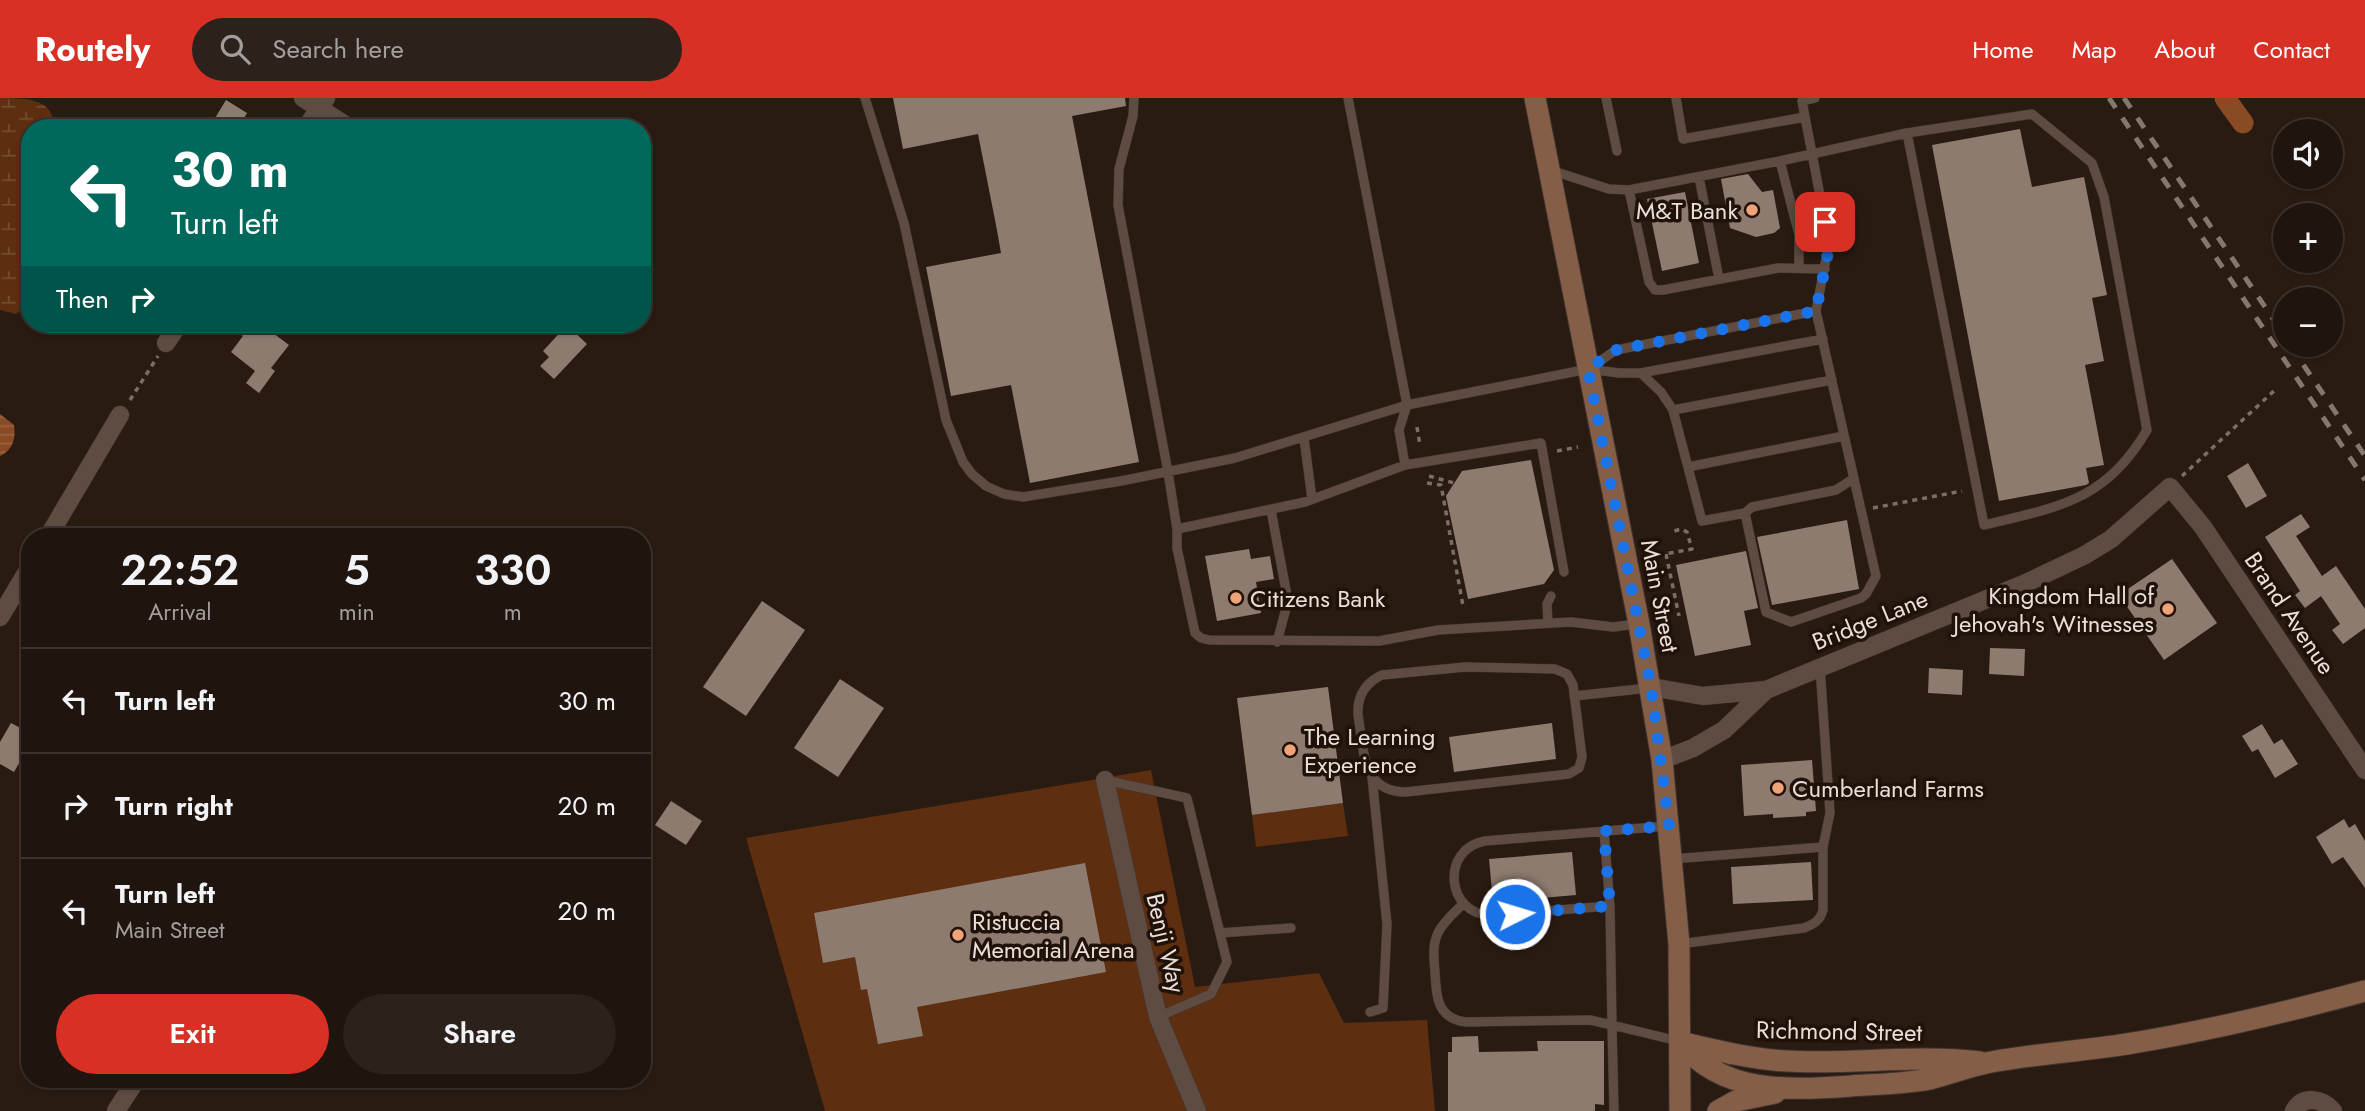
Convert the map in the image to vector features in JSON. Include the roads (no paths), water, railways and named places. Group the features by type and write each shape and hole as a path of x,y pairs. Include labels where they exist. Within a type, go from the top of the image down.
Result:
{"main road":[{"name":"Main Street","path":"1535,98 1639,624 1662,760 1679,944 1680,1111"},
{"name":"Richmond Street","path":"1680,1042 1701,1064 1716,1073 1750,1084 1798,1089 1927,1079 1989,1063 2130,1044 2251,1020 2365,991"},
{"name":"Richmond Street","path":"1680,1042 1735,1055 1787,1061 1923,1058 1989,1063"},
{"path":"1718,1111 1736,1101 1798,1089"}],"street":[{"path":"303,98 322,103 340,119"},
{"path":"312,119 322,103"},
{"path":"166,343 173,333"},
{"path":"53,528 120,415"},
{"name":"Bridge Lane","path":"1651,687 1703,696 1766,690 2026,583 2085,555 2111,539 2170,487"},
{"name":"Brand Avenue","path":"2170,487 2203,527 2365,770"},
{"path":"0,617 21,582"},
{"name":"Bridge Lane","path":"1662,760 1700,745 1724,730 1766,690"},
{"name":"Benji Way","path":"1105,780 1158,1017 1198,1111"},
{"path":"116,1111 131,1088"},
{"path":"2294,1111 2300,1102 2309,1100 2323,1103 2333,1111"}],"lane":[{"path":"865,98 904,223 943,410 959,453 972,474 995,491 1023,497 1168,472 1235,458 1407,405 1588,369 1641,373 1823,339"},
{"path":"1134,98 1133,116 1119,169 1118,205 1168,472 1177,528 1177,548 1195,633 1205,640 1379,641 1438,630 1575,622 1613,626 1639,624"},
{"path":"1348,98 1407,405 1399,430 1405,466"},
{"path":"1606,98 1617,151"},
{"path":"1676,98 1683,139 1805,117"},
{"path":"1745,513 1766,612 1791,622 1864,596 1876,576 1816,311 1825,269 1828,237 1802,101 1815,98"},
{"path":"1549,170 1609,190 1629,190 1907,133 2032,114 2092,163 2104,197 2147,430 2126,461 2096,489 2050,509 1984,524 1907,133"},
{"path":"1780,161 1799,235 1799,268"},
{"path":"1699,177 1719,279"},
{"path":"1629,190 1652,288 1661,290 1778,268 1825,269"},
{"path":"1588,369 1616,350 1816,311"},
{"path":"1641,373 1661,392 1673,410 1702,521 1745,513 1752,507 1836,489 1853,480"},
{"path":"1673,410 1832,380"},
{"path":"1688,467 1844,436"},
{"path":"1304,438 1312,499"},
{"path":"1177,528 1272,510 1312,499 1405,466 1541,443 1564,572"},
{"path":"1272,510 1288,601 1277,642"},
{"path":"1548,623 1546,609 1551,596"},
{"path":"1370,1012 1383,1008 1387,924 1372,777 1366,762 1359,698 1368,684 1382,676 1465,667 1555,669 1570,677 1582,761 1580,768 1573,773 1406,792 1390,791 1372,777"},
{"path":"1679,944 1804,928 1816,923 1823,910 1824,847 1830,813 1820,667"},
{"path":"1574,696 1651,687"},
{"path":"1105,780 1186,798 1227,962 1212,994 1158,1017"},
{"path":"1610,906 1478,914 1464,904 1456,891 1455,870 1458,858 1472,844 1485,841 1669,826"},
{"path":"1604,831 1610,906 1614,1111"},
{"path":"1672,859 1824,847"},
{"path":"1464,904 1442,927 1435,942 1436,999 1445,1014 1466,1022 1590,1020 1680,1042"},
{"path":"1220,933 1291,928"}],"waterway":[{"path":"2225,98 2243,123"}],"railway":[{"path":"2109,98 2365,480"},
{"path":"2124,98 2273,319"},
{"path":"2298,357 2365,456"}],"place":[{"name":"M&T Bank","path":"1752,210"},
{"name":"Citizens Bank","path":"1236,598"},
{"name":"Kingdom Hall of Jehovah's Witnesses","path":"2168,609"},
{"name":"The Learning Experience","path":"1290,750"},
{"name":"Cumberland Farms","path":"1778,788"},
{"name":"Ristuccia Memorial Arena","path":"958,935"}]}
